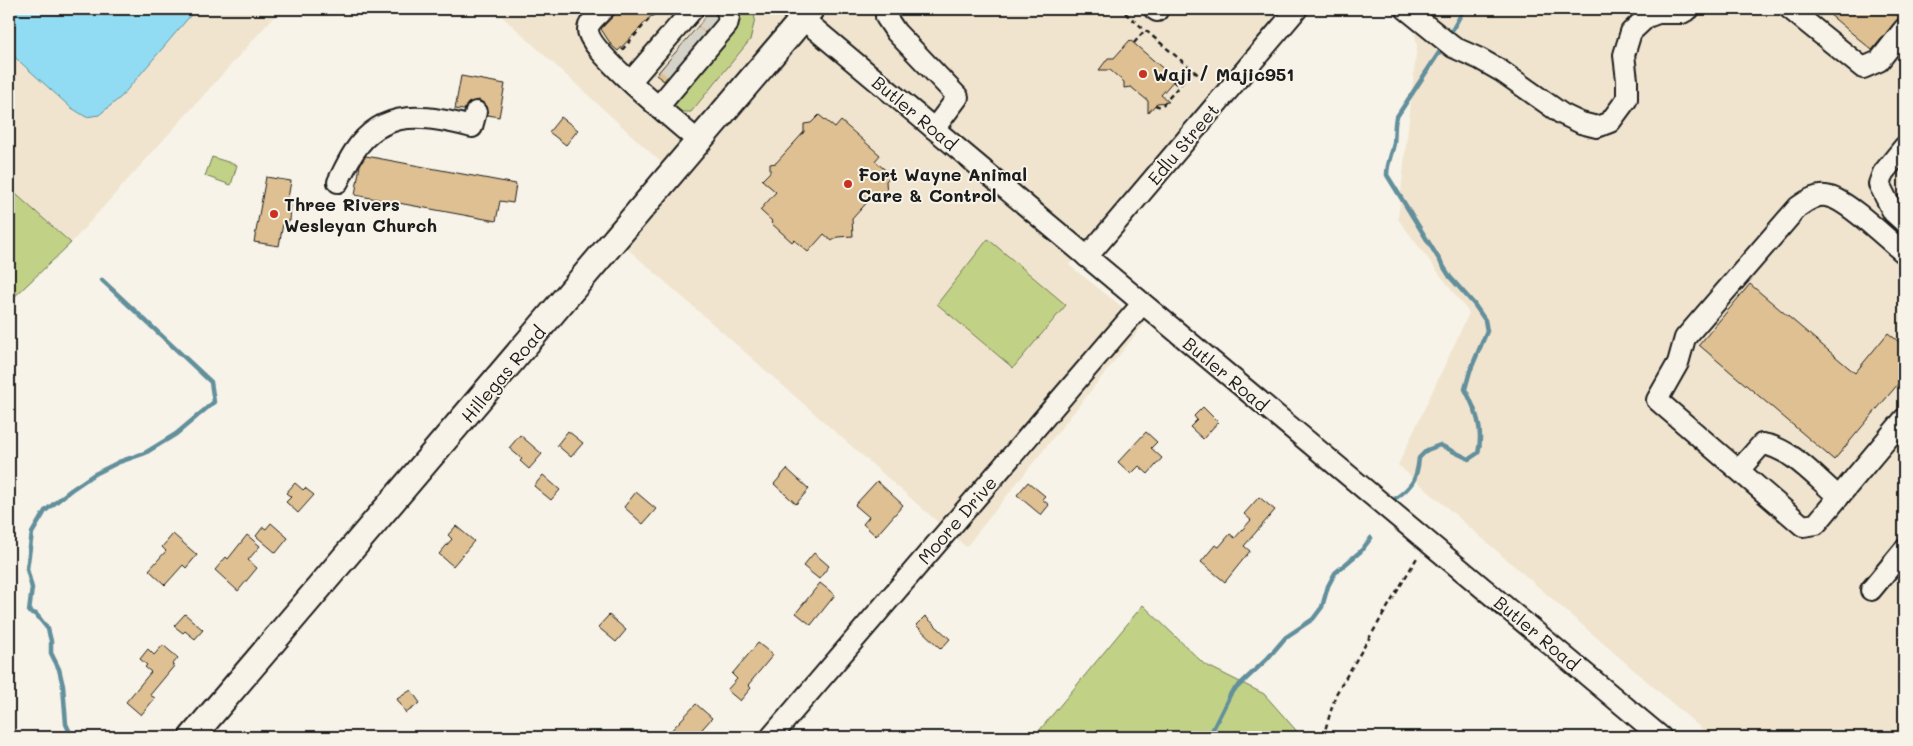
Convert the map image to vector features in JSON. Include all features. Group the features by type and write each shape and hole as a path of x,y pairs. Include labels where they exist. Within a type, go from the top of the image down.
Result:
{"main road":[{"name":"Hillegas Road","path":"192,737 699,142 802,12"}],"street":[{"path":"604,9 589,27 588,33 591,40 630,82 699,142"},
{"path":"706,19 727,25 729,16 726,9"},
{"path":"886,9 886,17 896,32 958,97 934,129"},
{"name":"Edlu Street","path":"1087,257 1297,9"},
{"path":"1406,9 1453,47 1501,71 1562,114 1581,123 1597,127 1610,122 1626,100 1627,80 1624,55 1631,32 1647,17 1682,12 1689,9"},
{"path":"1790,9 1863,68 1879,61 1904,29"},
{"name":"Butler Road","path":"802,12 934,129 1661,737"},
{"path":"630,82 677,60 695,38 706,19"},
{"path":"658,107 677,60 695,38 706,19"},
{"path":"338,182 355,150 374,131 386,124 406,117 423,117 472,127 476,112"},
{"path":"1904,147 1883,173 1879,184 1893,212 1904,222"},
{"path":"1904,253 1842,202 1829,196 1812,197 1798,207 1685,338 1678,363 1657,400 1803,526 1816,524 1904,419"},
{"name":"Moore Drive","path":"771,737 1142,304"},
{"path":"1739,470 1762,444 1770,445 1783,450 1838,497"},
{"path":"1871,590 1904,550"}],"path":[{"path":"620,53 658,9"},
{"path":"1125,13 1202,78"},
{"path":"1134,43 1145,30"},
{"path":"1155,105 1161,107 1193,70"},
{"path":"1173,81 1179,86"},
{"path":"1323,737 1336,694 1427,542"}],"shaded area":[{"path":"9,9 281,9 71,243 9,188"},
{"path":"494,9 1297,9 1069,265 1144,324 966,547 604,228 663,164"},
{"path":"1410,9 1904,9 1904,737 1711,737 1398,465 1469,313 1398,219 1417,46"}],"green space":[{"path":"732,9 753,9 755,19 750,40 691,112 677,112 671,109 673,102"},
{"path":"212,157 237,165 231,185 205,176"},
{"path":"9,188 71,243 9,302"},
{"path":"988,239 1066,305 1013,368 937,304"},
{"path":"1143,605 1204,664 1264,694 1302,737 1034,737"}],"water":[{"path":"13,9 196,9 121,97 99,115 86,117 70,107 9,52 9,14"}],"building":[{"path":"617,9 658,9 618,51 612,46 601,29"},
{"path":"713,9 716,19 664,81 656,75"},
{"path":"1823,9 1904,9 1904,14 1872,50"},
{"name":"Waji / Majic951","path":"1130,40 1175,79 1161,95 1169,102 1157,103 1148,113 1148,101 1131,87 1124,88 1124,82 1110,70 1099,70 1108,58 1114,58"},
{"path":"461,76 505,84 499,117 488,115 485,104 479,100 468,103 464,110 455,109"},
{"name":"Fort Wayne Animal Care & Control","path":"819,115 835,128 841,121 880,155 875,161 891,175 886,181 887,196 871,198 852,219 853,236 837,237 832,241 824,234 808,252 794,240 792,242 760,210 776,192 762,180 770,172 770,164 776,163 804,132 804,124 811,123"},
{"path":"561,117 578,130 566,145 549,132"},
{"path":"366,156 516,184 513,203 500,201 496,221 355,195 360,165"},
{"name":"Three Rivers Wesleyan Church","path":"266,177 291,181 287,204 291,205 290,221 288,221 287,225 283,224 279,246 254,242"},
{"path":"1750,284 1855,373 1888,333 1904,346 1904,377 1834,460 1699,345"},
{"path":"1203,407 1218,422 1203,439 1190,427 1197,420 1194,416"},
{"path":"568,431 583,443 571,457 557,445"},
{"path":"1146,432 1157,442 1151,448 1162,458 1148,474 1139,466 1131,474 1118,462"},
{"path":"520,435 542,454 529,469 520,461 522,459 509,448"},
{"path":"787,469 809,489 796,504 774,484"},
{"path":"543,475 560,490 551,500 534,486"},
{"path":"877,481 903,505 876,536 863,524 869,517 855,505"},
{"path":"1028,482 1045,496 1042,499 1049,505 1041,515 1017,495"},
{"path":"295,483 303,490 305,488 314,495 298,513 286,502 291,497 286,493"},
{"path":"636,492 656,509 643,524 624,507"},
{"path":"1259,497 1275,510 1244,546 1250,551 1225,582 1201,562 1215,545 1219,547 1230,534 1235,538 1251,520 1244,514"},
{"path":"271,523 288,538 276,553 256,536 263,527 266,529"},
{"path":"456,526 474,541 453,566 439,554 452,539 448,535"},
{"path":"173,534 197,555 186,568 183,565 165,585 149,570 166,551 162,547"},
{"path":"247,535 260,546 248,560 257,568 238,591 215,570 226,557 228,559"},
{"path":"814,553 829,566 819,579 803,566"},
{"path":"820,583 835,595 811,625 796,613"},
{"path":"185,614 203,630 195,639 185,631 183,633 174,626"},
{"path":"609,615 626,630 616,642 598,627"},
{"path":"925,616 950,639 941,649 916,625"},
{"path":"758,643 773,655 748,685 751,688 740,701 727,690 737,679 732,674"},
{"path":"163,645 178,658 172,665 174,666 150,695 155,698 141,715 126,702 151,672 140,659 148,649 154,655"},
{"path":"411,690 420,703 406,713 397,699"},
{"path":"696,704 712,718 695,737 665,737"}],"waterway":[{"path":"1449,36 1464,9"},
{"path":"1396,498 1413,481 1419,458 1427,450 1440,445 1469,459 1478,453 1480,445 1478,420 1465,389 1470,371 1487,331 1485,320 1474,304 1450,277 1387,175 1394,143 1396,118 1444,45"},
{"path":"72,737 66,724 63,686 59,669 51,653 48,629 36,614 29,612 32,588 27,569 32,533 45,511 71,490 93,475 119,462 145,453 176,434 214,402 211,382 102,280"},
{"path":"1209,737 1231,693 1267,659 1286,637 1313,619 1322,607 1328,586 1335,573 1361,551 1371,538"}],"tunnel":[{"path":"705,18 717,28"},
{"path":"691,35 703,45"},
{"path":"678,50 690,60"},
{"path":"667,63 679,73"}],"place":[{"name":"Waji / Majic951","path":"1143,74"},
{"name":"Fort Wayne Animal Care & Control","path":"848,184"},
{"name":"Three Rivers Wesleyan Church","path":"274,214"}]}
